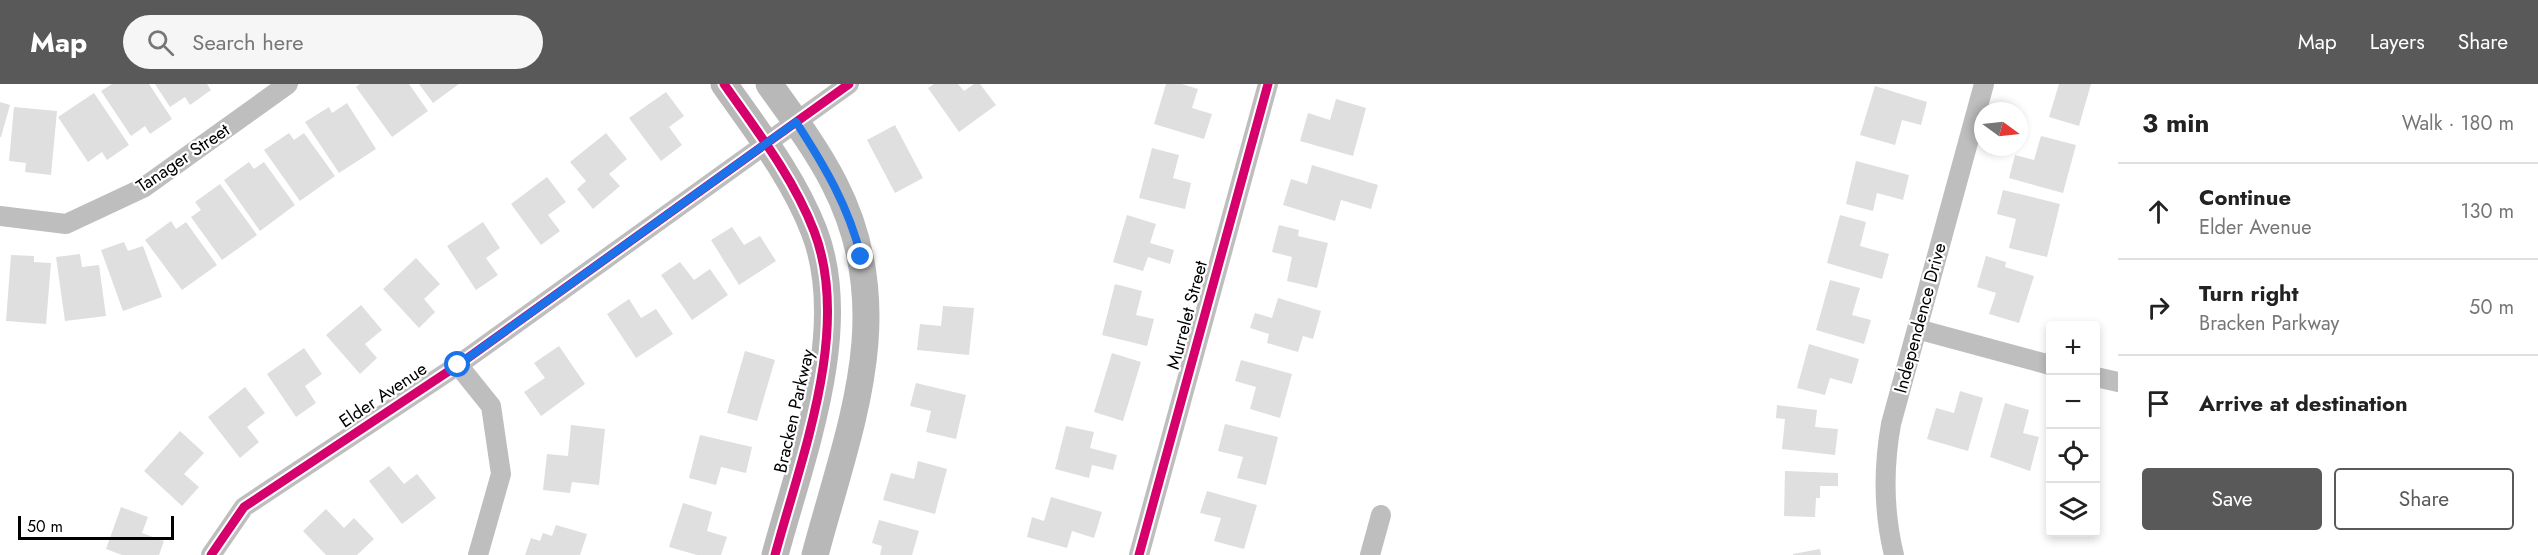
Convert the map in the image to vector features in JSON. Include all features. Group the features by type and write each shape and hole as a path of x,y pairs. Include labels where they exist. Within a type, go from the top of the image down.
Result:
{"street":[{"name":"Tanager Street","path":"0,216 66,224 143,188 288,84"},
{"name":"Bracken Parkway","path":"724,84 793,186 815,233 822,261 828,320 822,376 775,555"},
{"path":"769,84 830,174 850,219 861,257 868,313 867,341 858,392 814,555"},
{"name":"Elder Avenue","path":"211,555 243,507 458,365 765,142 849,84"},
{"name":"Murrelet Street","path":"1138,555 1268,84"},
{"name":"Independence Drive","path":"1894,555 1885,503 1886,453 1917,329 1984,84"},
{"path":"1917,329 2046,363"},
{"path":"458,365 491,406 501,474 478,555"},
{"path":"2100,377 2118,382"},
{"path":"1370,555 1382,515"}],"building":[{"path":"112,84 149,84 172,119 150,134 145,126 131,136 101,91"},
{"path":"155,84 207,84 211,90 190,105 185,97 170,107"},
{"path":"360,84 409,84 428,111 392,137 356,87"},
{"path":"419,84 459,84 433,103"},
{"path":"934,84 958,84 964,91 974,84 980,84 996,105 959,132 928,88"},
{"path":"1166,84 1182,84 1198,89 1192,108 1212,114 1204,139 1154,124"},
{"path":"2059,84 2091,84 2079,126 2049,117"},
{"path":"1875,86 1927,102 1921,125 1902,120 1895,145 1860,135"},
{"path":"666,92 684,116 669,127 682,145 661,161 629,118"},
{"path":"94,93 129,145 107,160 102,152 88,162 58,117"},
{"path":"1336,99 1366,108 1353,156 1300,141 1308,113 1330,120"},
{"path":"0,102 10,105 1,137 0,137"},
{"path":"347,103 376,149 339,173 305,122 329,107 332,113"},
{"path":"14,107 57,111 51,175 25,172 26,163 9,161"},
{"path":"895,125 923,178 895,193 867,140"},
{"path":"289,133 294,140 304,133 335,176 300,201 264,150"},
{"path":"606,133 627,159 609,174 620,186 593,209 577,189 586,181 570,162"},
{"path":"2041,136 2076,145 2063,193 2009,178 2015,156 2034,160"},
{"path":"1152,148 1179,155 1173,178 1191,183 1185,209 1139,198"},
{"path":"1856,161 1909,175 1903,200 1877,193 1873,211 1846,204"},
{"path":"249,162 254,169 264,162 295,205 260,231 224,180"},
{"path":"1312,165 1378,185 1371,209 1341,200 1335,221 1283,205 1291,179 1307,184"},
{"path":"547,177 566,202 548,215 560,231 541,245 511,204"},
{"path":"220,184 257,235 222,260 191,217 201,210 195,202"},
{"path":"2003,190 2060,204 2047,257 2009,248 2016,219 1997,214"},
{"path":"1127,215 1156,224 1150,243 1174,250 1170,264 1148,257 1143,271 1113,262"},
{"path":"1840,215 1866,222 1860,246 1889,254 1882,279 1827,263"},
{"path":"171,221 176,229 186,222 217,265 182,290 145,240"},
{"path":"483,222 500,248 486,258 498,275 476,290 447,246"},
{"path":"1279,225 1299,230 1298,236 1328,243 1317,288 1287,281 1292,257 1272,252"},
{"path":"732,227 744,245 760,236 776,261 739,285 711,240"},
{"path":"124,242 128,251 143,246 162,297 123,311 101,250"},
{"path":"80,254 82,267 99,265 106,316 65,321 56,257"},
{"path":"11,255 34,256 34,262 51,263 46,324 6,321"},
{"path":"1986,256 2006,262 2005,267 2034,276 2019,323 1989,314 1996,293 1977,287"},
{"path":"416,258 440,284 424,299 435,312 419,328 383,289"},
{"path":"680,262 694,280 710,269 728,295 692,320 661,275"},
{"path":"1830,280 1860,288 1852,315 1871,320 1864,344 1816,330"},
{"path":"1115,284 1142,291 1136,315 1154,319 1147,346 1102,335"},
{"path":"1278,298 1321,311 1313,339 1303,336 1298,352 1267,343 1269,334 1250,328 1255,313 1272,318"},
{"path":"629,299 641,318 656,309 673,334 636,358 607,314"},
{"path":"361,305 382,330 365,344 377,358 360,374 326,335"},
{"path":"943,306 974,308 969,355 917,350 920,324 941,326"},
{"path":"1809,344 1859,359 1852,384 1830,378 1825,395 1797,388"},
{"path":"559,346 585,384 541,416 524,392 545,378 534,363"},
{"path":"304,348 322,374 305,386 316,403 296,417 267,374"},
{"path":"745,351 775,360 757,421 727,413"},
{"path":"1112,353 1141,362 1123,421 1094,412"},
{"path":"1241,360 1292,374 1280,418 1250,409 1256,387 1235,381"},
{"path":"916,383 966,395 956,439 926,432 931,411 910,406"},
{"path":"245,387 265,413 247,427 259,442 240,458 208,417"},
{"path":"1960,391 1983,398 1968,451 1927,439 1936,408 1954,413"},
{"path":"2005,403 2029,410 2023,433 2039,437 2030,471 1990,457"},
{"path":"1777,405 1817,410 1815,427 1838,429 1835,455 1782,449 1785,419 1776,418"},
{"path":"1225,424 1278,437 1266,485 1237,478 1243,457 1218,451"},
{"path":"571,425 605,429 599,485 572,482 570,493 543,490 547,454 568,456"},
{"path":"1066,426 1094,432 1090,448 1117,455 1113,470 1092,465 1089,478 1055,469"},
{"path":"180,431 204,453 184,474 199,487 182,506 144,471"},
{"path":"700,435 752,447 746,473 721,467 716,485 689,478"},
{"path":"918,461 947,469 935,514 883,500 891,473 914,479"},
{"path":"389,466 404,484 417,474 436,498 402,524 369,481"},
{"path":"1785,471 1838,473 1838,486 1820,486 1820,498 1816,498 1815,517 1784,516"},
{"path":"1207,491 1257,505 1244,549 1214,541 1221,518 1200,513"},
{"path":"1051,497 1102,512 1094,538 1072,531 1067,548 1027,537 1032,517 1044,521"},
{"path":"683,503 712,512 707,531 727,537 721,555 697,555 669,547"},
{"path":"121,507 148,517 142,533 164,541 159,555 122,555 106,549"},
{"path":"326,509 344,528 354,518 374,539 357,555 326,555 303,531"},
{"path":"879,520 919,531 912,555 880,555 882,546 872,543"},
{"path":"556,525 587,534 580,555 525,555 531,538 540,541 543,533 552,536"},
{"path":"1820,549 1821,555 1793,555 1793,554"}],"cycle path":[{"path":"724,84 774,155 796,192 814,231 824,269 828,309 825,351 818,393 809,436 775,555"},
{"path":"211,555 244,507 458,365 849,84"},
{"path":"1139,555 1268,84"}],"route":[{"path":"458,365 765,142 796,122 835,184 850,219 861,257"}]}
